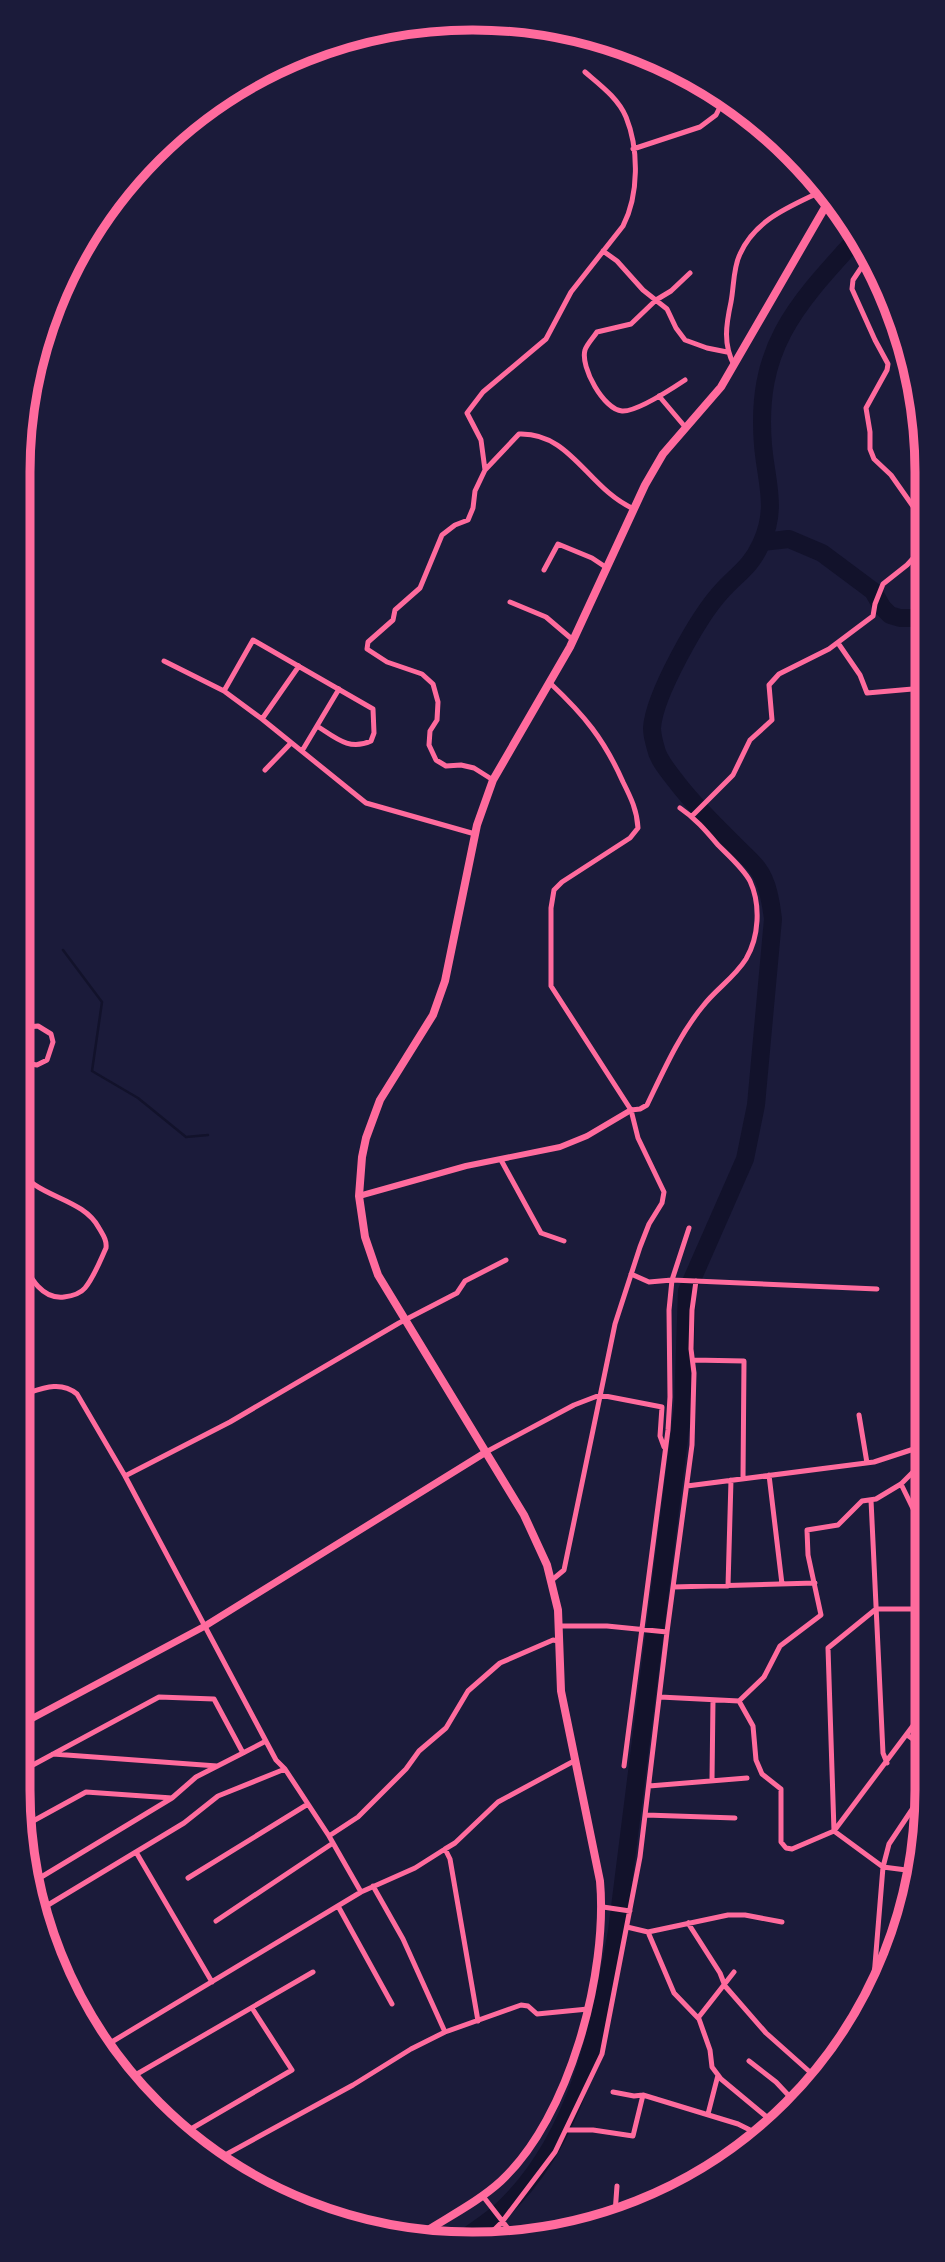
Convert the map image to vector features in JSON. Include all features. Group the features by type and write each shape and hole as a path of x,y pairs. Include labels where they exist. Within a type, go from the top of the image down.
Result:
{"main road":[{"path":"429,2229 501,2181 543,2125 572,2063 583,2031 602,1930 603,1907 561,1691 559,1626 552,1580 534,1533 378,1275 361,1217 359,1196 362,1157 372,1119 390,1083 433,1015 445,981 475,834 493,780 573,640 634,509 663,454 721,387 826,205"},
{"path":"30,1720 205,1626 486,1452"}],"street":[{"path":"485,470 481,440 467,413 483,392 546,339 571,292 624,226 630,214 636,179 626,117 609,92 585,72"},
{"path":"633,149 700,127 716,115 721,106"},
{"path":"734,365 727,352 726,324 739,255 754,233 774,214 816,194"},
{"path":"603,251 667,309 685,340 727,352"},
{"path":"863,264 853,279 852,289 888,364 866,408 870,449 874,459 891,475 915,509"},
{"path":"685,380 624,412 612,408 594,386 584,360 585,350 597,332 631,324 690,273"},
{"path":"659,396 685,428"},
{"path":"493,780 474,768 446,766 436,760 429,745 430,731 437,720 438,702 433,684 422,674 387,662 367,649 368,642 393,620 395,610 420,587 442,535 455,525 468,520 474,508 475,491 485,470 519,434 551,440 562,447 603,491 634,509"},
{"path":"544,570 558,544 592,558 607,568"},
{"path":"693,815 733,775 750,740 772,720 769,685 779,674 838,643 873,617 883,584 915,556"},
{"path":"510,602 546,617 573,640"},
{"path":"224,691 253,640 373,709 374,733 371,741 360,746 350,746 317,726"},
{"path":"838,643 860,675 867,693 915,689"},
{"path":"164,661 224,691 366,803 475,834"},
{"path":"262,719 299,666"},
{"path":"550,683 580,712 609,750 638,813 638,828 630,838 562,882 554,891 551,908 551,986 631,1110 638,1138 664,1192 662,1203 649,1224 614,1324 564,1570 552,1580"},
{"path":"302,751 339,690"},
{"path":"265,770 291,743"},
{"path":"359,1196 466,1166 560,1147 587,1136 631,1110 647,1105 703,1006 733,978 747,957 755,936 757,919 756,899 750,880 693,815 680,808"},
{"path":"30,1027 38,1026 51,1034 53,1042 47,1060 37,1065 30,1064"},
{"path":"501,1160 541,1233 564,1241"},
{"path":"30,1182 84,1210 94,1218 107,1242 84,1290 72,1296 59,1297 44,1292 30,1276"},
{"path":"624,1766 665,1450 670,1397 669,1310 672,1280 689,1228"},
{"path":"125,1476 230,1422 405,1319 457,1293 466,1281 506,1260"},
{"path":"631,1274 649,1282 672,1280 877,1289"},
{"path":"493,2231 555,2152 602,2054 646,1815 692,1445 692,1310 696,1281"},
{"path":"693,1360 744,1361 743,1478"},
{"path":"30,1392 58,1384 69,1387 78,1394 125,1476 276,1760 285,1769 329,1836 361,1892"},
{"path":"486,1452 574,1405 600,1395 662,1408 660,1436 665,1450"},
{"path":"914,1409 915,1415"},
{"path":"859,1415 867,1463"},
{"path":"687,1486 867,1463 915,1449"},
{"path":"660,1697 739,1701 764,1677 780,1646 821,1615 808,1555 807,1530 838,1525 862,1502 901,1485 915,1470"},
{"path":"769,1475 782,1584"},
{"path":"727,1586 731,1480"},
{"path":"901,1485 915,1513"},
{"path":"871,1500 883,1753 887,1763"},
{"path":"673,1587 815,1583"},
{"path":"834,1831 828,1648 876,1609 915,1609"},
{"path":"559,1626 607,1626 667,1632"},
{"path":"329,1836 358,1817 406,1769 419,1751 446,1728 468,1690 500,1663 553,1640 558,1641"},
{"path":"30,1766 159,1697 214,1699 243,1753"},
{"path":"712,1780 713,1700"},
{"path":"739,1701 752,1726 755,1760 762,1774 781,1789 781,1842 786,1848 792,1849 834,1831 915,1724"},
{"path":"907,1735 915,1741"},
{"path":"39,1879 172,1798 196,1777 266,1741"},
{"path":"53,1754 218,1766"},
{"path":"110,2044 361,1892 415,1868 455,1843 498,1802 574,1761"},
{"path":"46,1906 184,1823 218,1796 285,1769"},
{"path":"649,1786 747,1778"},
{"path":"31,1822 86,1793 172,1798"},
{"path":"188,1878 308,1804"},
{"path":"874,1976 883,1867 889,1844 914,1807"},
{"path":"646,1815 735,1818"},
{"path":"834,1831 883,1867 908,1870"},
{"path":"216,1921 333,1843"},
{"path":"445,1849 450,1859 478,2021"},
{"path":"136,1852 212,1982"},
{"path":"373,1886 403,1938 445,2032"},
{"path":"338,1906 392,2004"},
{"path":"603,1907 630,1911"},
{"path":"627,1927 648,1932 728,1915 745,1915 782,1922"},
{"path":"688,1923 720,1973 725,1986 766,2033 795,2057 810,2075"},
{"path":"648,1932 674,1993 698,2018 710,2050 712,2067 768,2118"},
{"path":"135,2075 313,1972"},
{"path":"698,2018 734,1972"},
{"path":"224,2156 445,2032 521,2005 528,2006 537,2014 588,2009"},
{"path":"190,2130 292,2070 252,2008"},
{"path":"749,2061 791,2098"},
{"path":"708,2114 718,2075"},
{"path":"613,2092 643,2095 708,2114 750,2130 751,2133"},
{"path":"566,2130 593,2130 633,2136 643,2095"},
{"path":"615,2209 617,2186"},
{"path":"482,2195 509,2230"}],"waterway":[{"path":"473,2232 499,2213 526,2185 548,2153 566,2119 580,2082 602,2007 617,1931 683,1407 687,1291 745,1159 756,1105 773,919 768,893 755,865 695,804 661,761 652,728 661,696 690,637 712,603 752,559 766,531 770,495 763,445 762,411 773,354 799,307 852,244"},
{"path":"762,542 789,539 822,553 873,591 890,615 915,618"},
{"path":"63,950 102,1002 92,1071 138,1098 186,1137 208,1135"}]}
